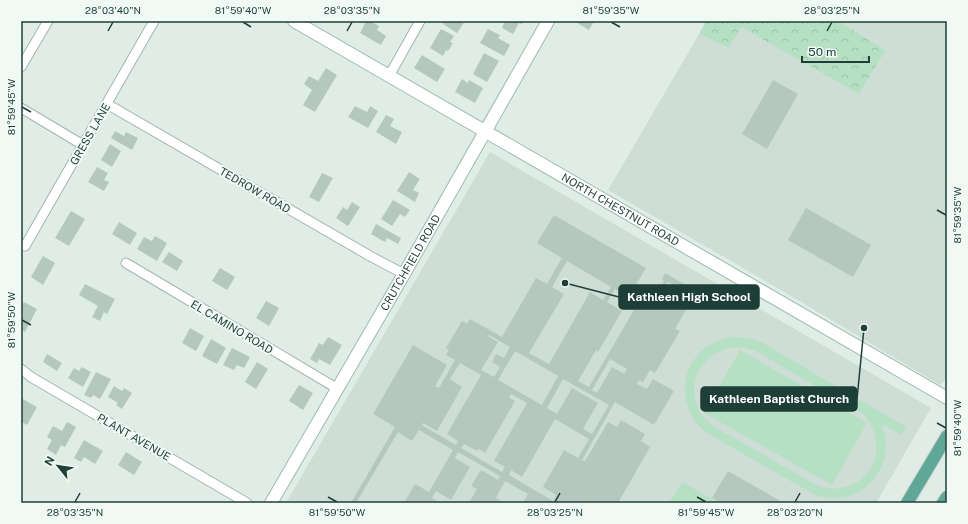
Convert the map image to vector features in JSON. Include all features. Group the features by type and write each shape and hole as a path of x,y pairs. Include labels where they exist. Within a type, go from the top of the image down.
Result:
{"main road":[{"path":"908,503 947,436"},
{"path":"943,503 947,496"}],"street":[{"path":"21,67 48,21"},
{"name":"GRESS LANE","path":"25,246 154,21"},
{"name":"NORTH CHESTNUT ROAD","path":"294,21 947,398"},
{"path":"389,76 420,21"},
{"name":"CRUTCHFIELD ROAD","path":"271,503 338,389 548,21"},
{"name":"TEDROW ROAD","path":"107,104 370,256 404,274"},
{"path":"21,108 83,145"},
{"name":"EL CAMINO ROAD","path":"126,263 338,389"},
{"name":"PLANT AVENUE","path":"21,369 31,377 247,503"}],"shaded area":[{"path":"838,21 947,21 947,378 940,385 798,300 608,190 699,34 729,48 740,26 859,94 886,50"},
{"path":"490,152 931,408 876,503 286,503"}],"green space":[{"path":"706,21 838,21 886,50 859,94 741,27 729,48 699,34"},
{"path":"734,337 747,338 761,342 906,427 902,435 881,424 885,435 886,447 880,469 874,479 866,487 845,497 831,498 817,496 710,435 697,423 688,408 685,393 686,377 692,363 702,350 716,341","holes":["735,347 756,351 863,414 871,424 875,436 876,448 875,459 863,478 853,484 837,489 816,485 713,426 703,416 696,404 694,391 696,379 701,368 709,358 721,351"]},
{"path":"740,350 867,423 832,485 704,413"},
{"path":"682,482 719,503 669,503"}],"building":[{"path":"366,21 370,21 379,26 377,30 386,36 381,45 360,33"},
{"path":"445,21 465,21 457,33 443,24"},
{"path":"505,21 524,21 522,24 519,23 513,34 502,28"},
{"path":"574,21 594,21 589,30"},
{"path":"441,29 454,36 450,42 453,43 448,51 446,50 443,56 430,48"},
{"path":"488,29 500,35 498,38 510,45 504,56 480,43"},
{"path":"484,53 499,61 487,82 473,74"},
{"path":"422,55 445,69 437,82 414,68"},
{"path":"326,68 337,75 315,112 303,105 312,90 304,84 309,76 318,81"},
{"path":"462,79 468,83 469,80 483,88 475,103 455,92"},
{"path":"773,80 798,94 767,149 742,134"},
{"path":"355,106 367,112 370,106 378,111 368,128 348,117"},
{"path":"386,115 394,119 390,126 402,132 396,144 376,132"},
{"path":"115,131 124,136 126,132 138,138 132,150 111,138"},
{"path":"110,144 121,151 112,167 101,160"},
{"path":"97,167 108,173 104,180 109,182 104,191 88,182"},
{"path":"409,172 420,179 413,190 419,193 415,202 397,191"},
{"path":"322,173 333,178 319,202 309,197"},
{"path":"393,200 410,210 405,217 400,214 392,226 381,219"},
{"path":"352,202 360,207 348,226 336,218 343,207 347,210"},
{"path":"806,208 871,245 853,277 788,240"},
{"path":"71,211 85,219 69,246 55,238"},
{"path":"554,215 646,268 631,293 645,301 647,298 650,300 657,288 659,290 664,281 662,279 665,273 704,296 701,301 668,282 662,291 688,306 675,329 680,331 655,373 650,370 643,382 639,380 637,384 647,389 653,379 674,391 654,425 615,402 582,460 585,461 608,422 617,427 621,420 645,434 641,441 650,447 618,503 523,503 528,494 505,481 496,498 505,503 469,503 477,489 471,486 481,470 498,480 500,476 458,452 455,458 470,467 451,500 436,491 432,498 440,503 404,503 415,484 429,492 453,450 419,430 412,441 398,432 356,503 351,503 395,427 373,414 413,345 447,365 435,386 439,388 455,360 446,355 449,350 446,348 462,321 467,324 470,319 502,337 536,278 547,284 562,258 537,243","holes":["567,261 611,287 603,300 590,292 549,364 529,353 564,294 552,287","615,289 638,303 589,387 578,381 596,350 598,352 622,311 607,302","489,335 510,347 504,358 496,354 492,362 500,367 494,377 481,370 498,342 488,336","515,351 558,376 542,405 498,380","610,359 627,369 624,374 612,367 597,393 592,390","460,363 481,375 447,434 458,441 456,445 422,425 423,423 437,431 462,387 450,379","563,379 609,405 592,434 583,429 598,403 572,388 557,414 547,408","511,394 527,403 494,461 505,467 502,472 461,448 464,444 477,451 479,449 485,453 515,401 509,398","555,419 589,439 578,458 564,450 543,487 556,495 553,501 509,475 511,470 522,477"]},
{"path":"119,222 137,233 130,245 112,234"},
{"path":"376,224 401,238 398,244 387,238 385,242 371,234"},
{"path":"155,236 167,243 157,261 137,249 144,237 152,241"},
{"path":"169,252 183,261 177,271 162,262"},
{"path":"43,256 55,263 43,285 31,277"},
{"path":"220,268 235,277 227,290 212,281"},
{"path":"85,284 115,299 107,314 104,312 100,321 92,317 98,306 79,295"},
{"path":"266,301 279,308 269,326 256,318"},
{"path":"24,302 37,309 25,332 21,329 21,307"},
{"path":"190,328 204,336 196,351 182,343"},
{"path":"328,337 342,345 330,365 319,359 317,363 310,359 319,343 323,345"},
{"path":"211,339 226,348 217,364 202,356"},
{"path":"232,348 250,357 244,368 237,365 234,370 223,365"},
{"path":"47,354 62,363 57,371 43,362"},
{"path":"257,362 268,369 256,389 245,382"},
{"path":"82,367 91,372 83,387 68,378 74,368 79,371"},
{"path":"96,372 111,379 100,399 93,395 91,398 84,395"},
{"path":"299,385 313,393 303,410 289,401"},
{"path":"114,386 122,391 124,388 132,393 122,409 116,405 118,403 108,397"},
{"path":"21,398 37,407 27,425 22,422 21,424"},
{"path":"67,422 76,427 65,447 61,445 56,455 47,449 52,440 47,437 53,426 62,431"},
{"path":"84,440 103,451 95,464 84,457 81,462 74,458"},
{"path":"126,452 142,462 134,475 118,465"},
{"path":"728,471 784,503 720,503 712,498"}],"place":[{"name":"Kathleen High School","path":"565,283"},
{"name":"Kathleen Baptist Church","path":"864,328"}]}
